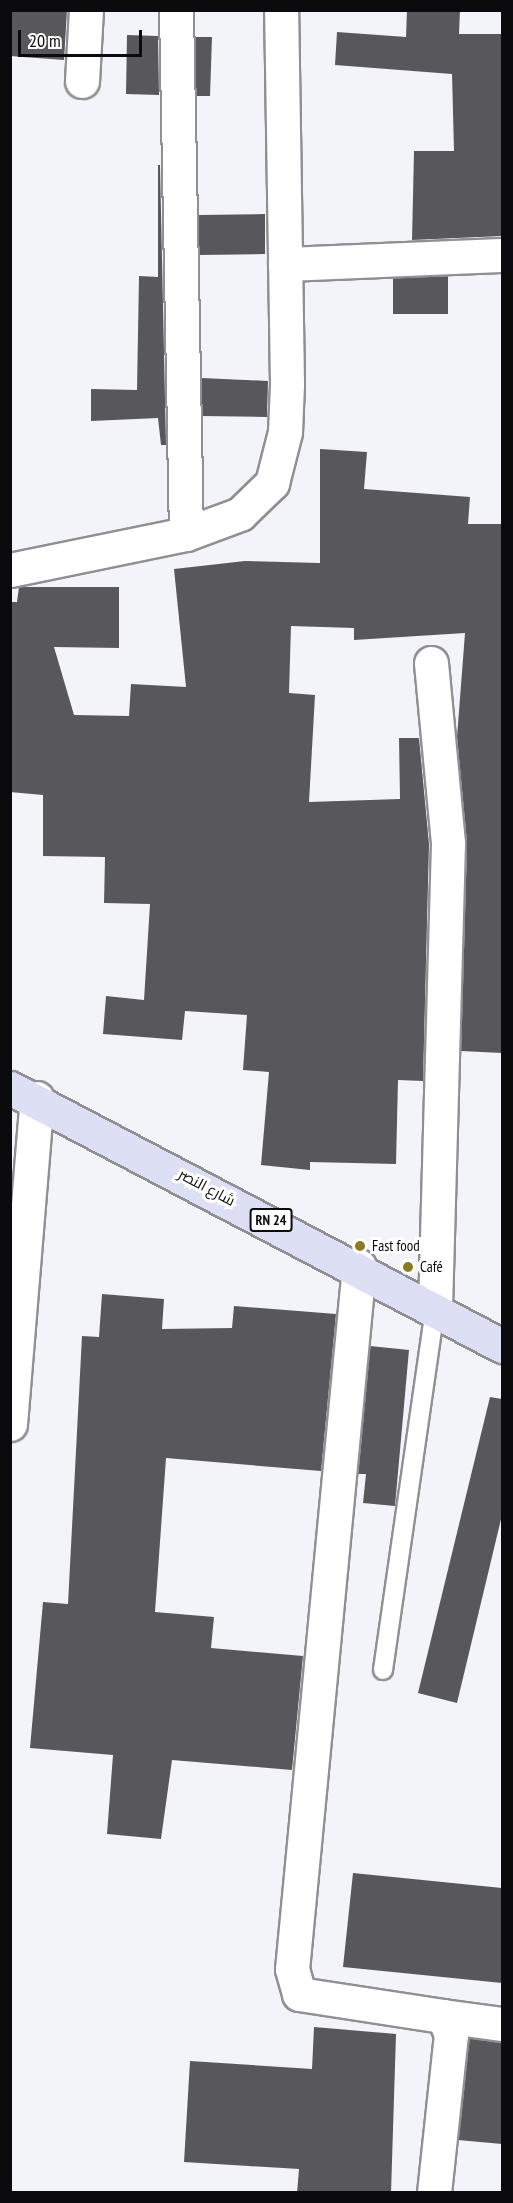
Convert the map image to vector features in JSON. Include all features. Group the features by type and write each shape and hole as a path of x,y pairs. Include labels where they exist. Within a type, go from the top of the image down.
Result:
{"main road":[{"name":"شارع النصر","path":"19,1089 359,1266 502,1346"}],"street":[{"path":"82,81 86,10"},
{"path":"176,10 186,534"},
{"path":"10,570 186,534 240,514 272,483 285,423 281,10"},
{"path":"285,264 502,255"},
{"path":"430,663 448,843 435,1310"},
{"path":"10,1424 19,1089"},
{"path":"359,1266 292,1969 299,1994 502,2024"},
{"path":"434,2193 451,2034 443,2016"}],"lane":[{"path":"383,1670 435,1310"}],"building":[{"path":"10,10 67,10 64,60 10,56"},
{"path":"407,10 460,10 459,34 502,34 502,236 412,240 414,151 454,151 452,74 335,65 337,32 406,37"},
{"path":"127,35 158,36 159,95 126,94"},
{"path":"195,37 212,37 210,96 196,96"},
{"path":"158,165 160,165 166,445 161,445 158,418 91,421 91,389 137,390 139,276 158,277"},
{"path":"265,214 265,254 199,255 199,215"},
{"path":"448,276 448,314 393,314 393,278"},
{"path":"202,378 268,381 267,417 202,416"},
{"path":"320,449 367,452 364,489 470,497 468,524 502,524 502,1053 461,1051 467,843 457,737 465,633 354,640 354,628 291,626 289,693 315,695 309,802 400,799 399,738 419,738 429,844 423,1081 398,1080 396,1164 310,1162 310,1170 261,1165 269,1072 243,1070 247,1015 185,1011 182,1040 103,1034 106,996 144,1000 150,904 104,903 105,857 43,856 43,795 10,792 10,602 17,602 19,587 119,587 119,648 54,647 74,715 129,716 131,684 186,687 174,569 245,561 320,563"},
{"path":"102,1294 164,1299 162,1329 232,1328 234,1306 336,1314 321,1471 166,1458 155,1612 214,1617 211,1648 303,1656 292,1770 172,1760 161,1839 107,1834 113,1755 30,1748 43,1602 68,1604 82,1336 99,1337"},
{"path":"370,1346 409,1350 395,1506 363,1503 366,1474 358,1474"},
{"path":"490,1397 502,1399 502,1515 457,1703 418,1693"},
{"path":"353,1873 502,1888 502,1983 343,1967"},
{"path":"314,2027 396,2034 391,2193 297,2193 299,2169 184,2162 190,2061 312,2069"},
{"path":"469,2038 502,2042 502,2144 458,2140"}],"place":[{"name":"Fast food","path":"360,1246"},
{"name":"Café","path":"408,1267"}]}
